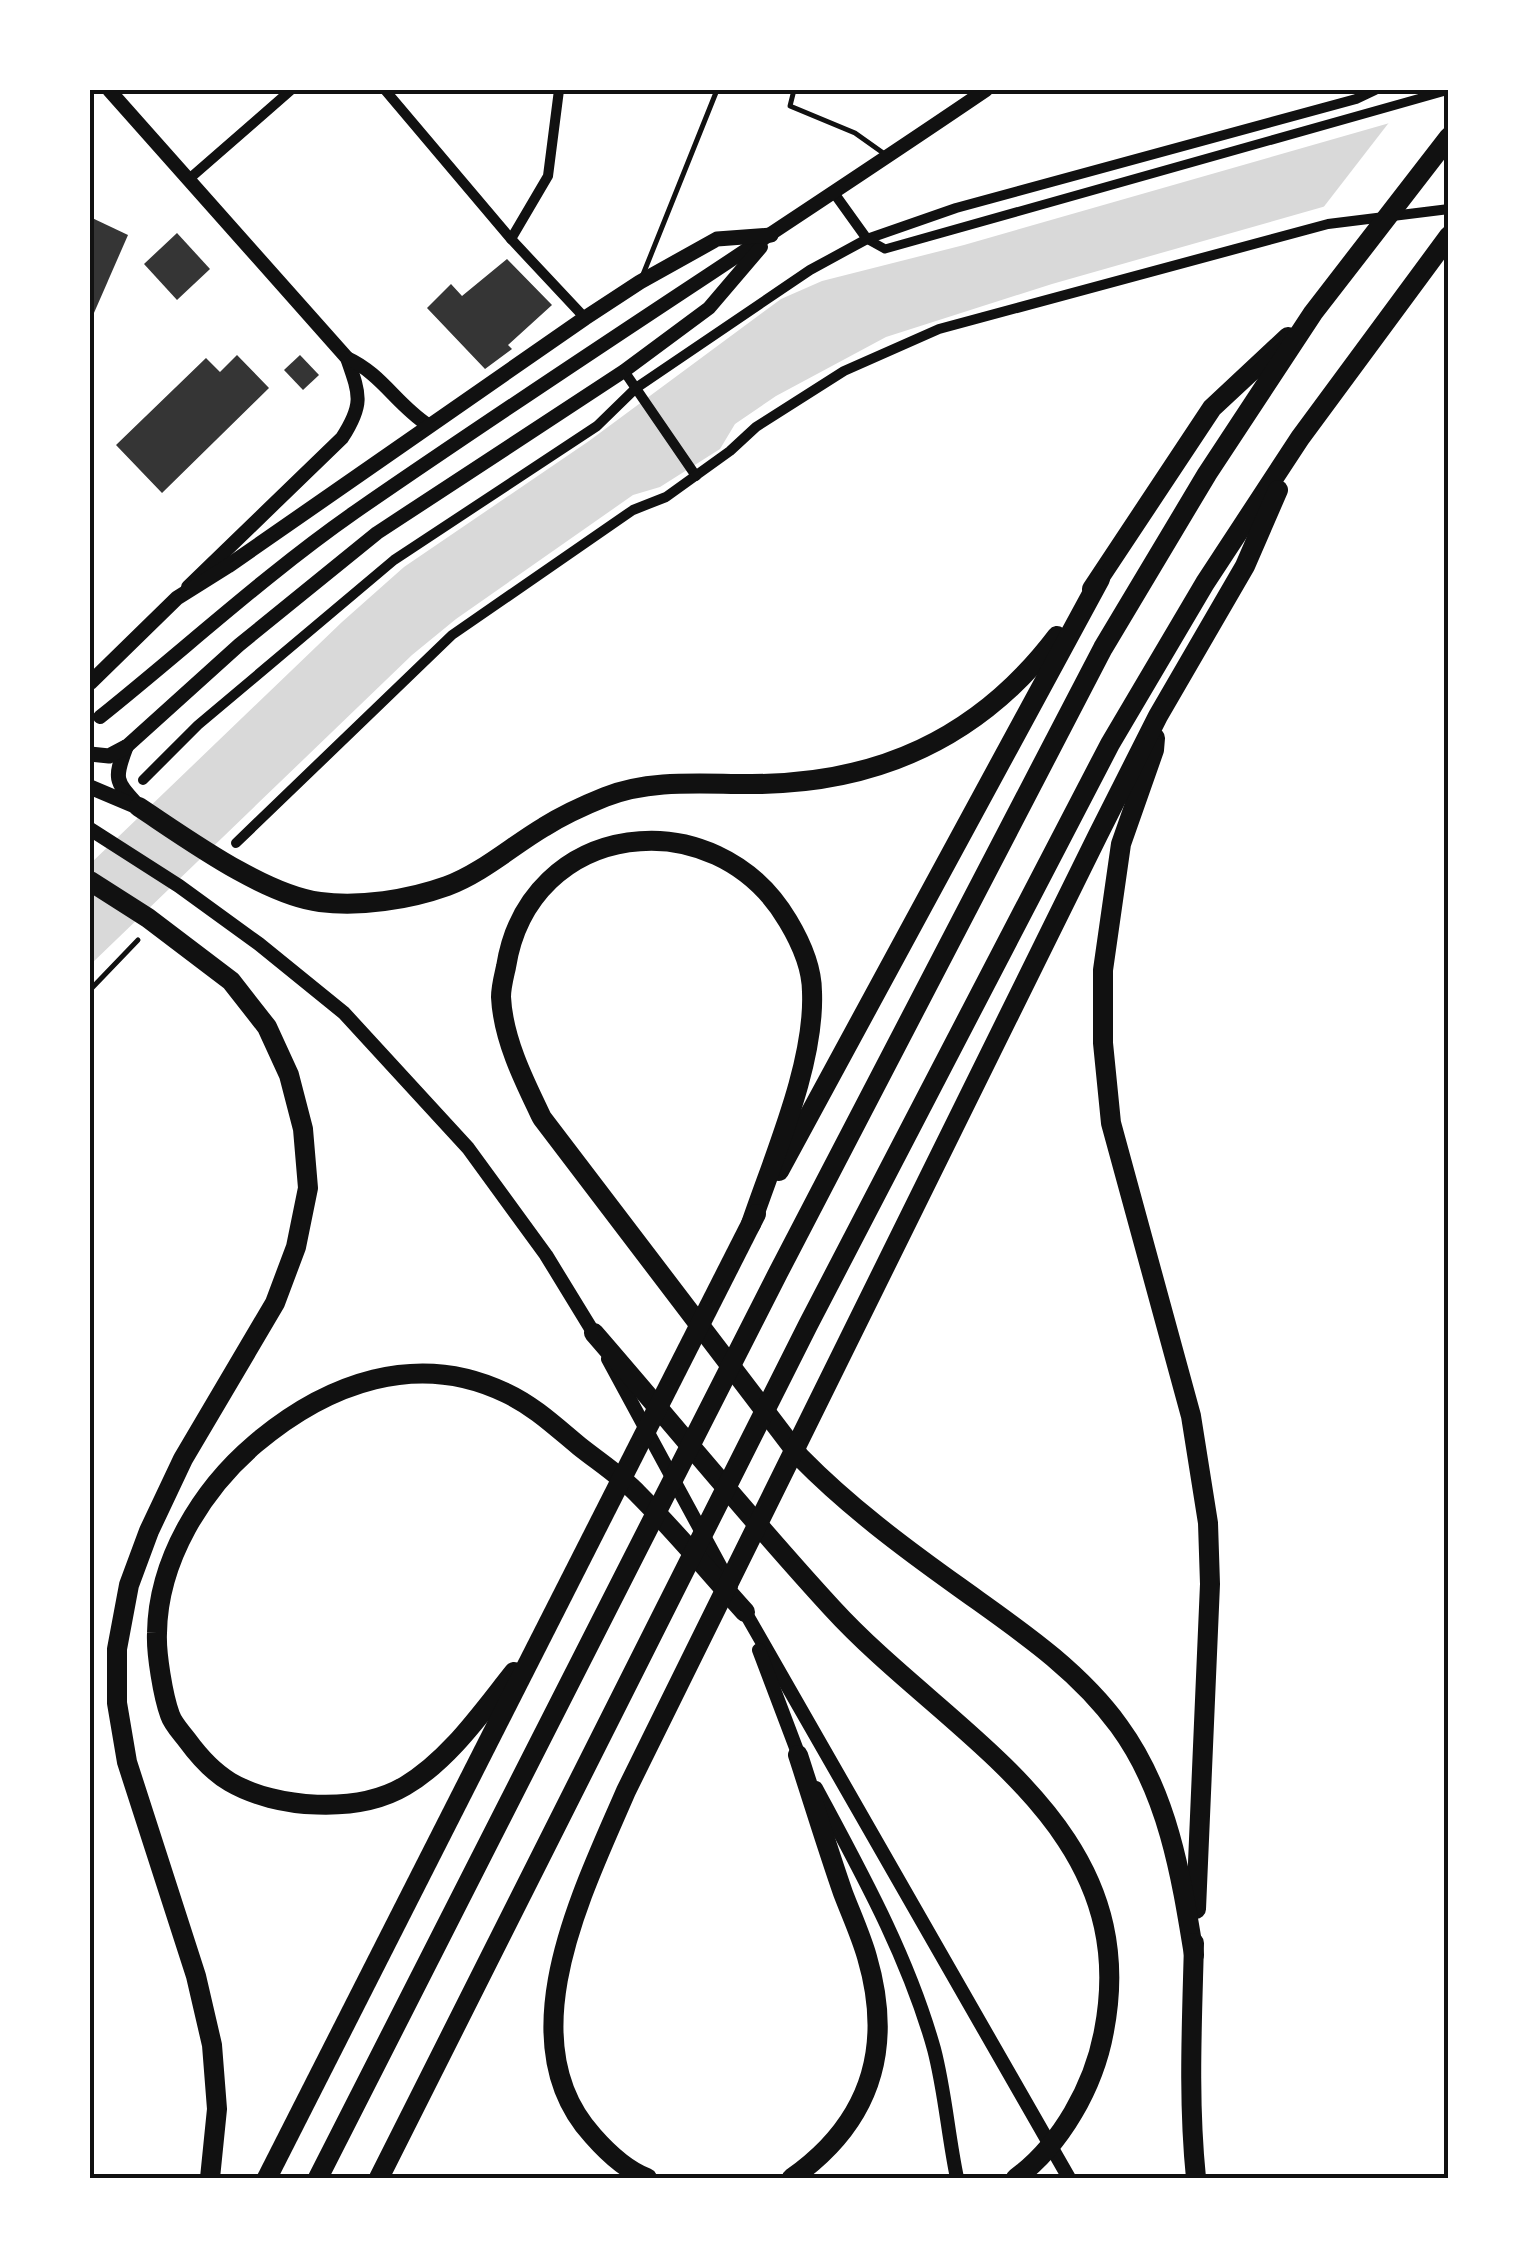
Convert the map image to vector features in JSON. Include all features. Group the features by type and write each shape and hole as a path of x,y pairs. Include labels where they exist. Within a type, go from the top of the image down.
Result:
{"highway":[{"path":"318,2178 778,1273 1103,648 1207,474 1313,314 1449,137"},
{"path":"379,2178 808,1326 1110,744 1205,583 1300,438 1449,236"},
{"path":"139,807 255,880 318,902 385,901 448,886 546,826 608,795 678,783 810,782 869,771 956,730 1006,692 1047,648 1100,579 1212,408 1313,314"},
{"path":"647,2178 608,2153 578,2120 561,2086 553,2046 555,1998 568,1936 585,1886 626,1791 1158,716 1245,566 1300,438"},
{"path":"267,2178 751,1224 1100,579"},
{"path":"1158,716 1154,750 1120,844 1103,970 1104,1043 1112,1123 1191,1416 1208,1522 1210,1584 1194,1955 1192,2117 1196,2178"},
{"path":"751,1224 812,1028 812,986 798,937 774,898 743,868 702,849 655,838 618,843 582,856 546,885 521,914 508,953 501,996 512,1048 542,1118 800,1456 841,1499 1024,1634 1083,1683 1120,1728 1154,1789 1178,1854 1194,1955"},
{"path":"90,882 148,918 231,981 267,1027 289,1075 303,1129 308,1188 296,1247 275,1302 183,1459 149,1531 129,1585 117,1650 117,1703 126,1762 196,1976 212,2045 217,2109 210,2178"},
{"path":"594,1332 834,1610 1026,1786 1060,1829 1078,1861 1098,1907 1106,1945 1110,2000 1101,2047 1080,2102 1056,2137 1016,2178"},
{"path":"541,1640 447,1752 404,1787 359,1802 322,1806 277,1799 230,1782 198,1756 170,1717 156,1633 165,1586 180,1541 203,1500 236,1460 277,1425 323,1398 365,1380 418,1372 466,1378 507,1393 542,1415 636,1492 744,1612"},
{"path":"792,2178 817,2160 845,2127 869,2089 877,2047 868,1958 798,1755"}],"main road":[{"path":"90,683 176,598 585,318 717,239 771,235"},
{"path":"90,754 109,756 126,747"},
{"path":"126,747 116,774 118,783 139,807"},
{"path":"90,787 139,807"}],"street":[{"path":"109,90 347,358 359,391 359,412 342,438 176,598"},
{"path":"189,179 291,90"},
{"path":"385,90 511,240 585,318"},
{"path":"511,240 548,176 559,90"},
{"path":"100,717 243,598 353,514 986,90"},
{"path":"144,780 198,725 394,560 598,426 636,388 810,270 867,239 956,208 1356,99 1375,90"},
{"path":"834,193 867,239 886,250 1449,90"},
{"path":"236,843 452,635 633,510 666,496 756,427 844,371 938,329 1328,224 1449,209"},
{"path":"126,747 239,645 377,533 624,371 709,308 771,235"},
{"path":"347,358 368,368 410,414 428,425"},
{"path":"624,371 695,473"},
{"path":"96,832 259,944 344,1012 468,1148 546,1255 594,1332 744,1612 1068,2178"},
{"path":"744,1612 798,1755 873,1894 914,1987 934,2048 957,2178"}],"lane":[{"path":"640,282 717,90"},
{"path":"794,90 790,106 856,133 888,156"},
{"path":"90,990 138,940"}],"shaded area":[{"path":"1449,106 1449,171 1052,284 886,337 776,396 735,424 720,449 660,487 633,495 456,619 412,655 90,965 90,864 404,567 589,441 781,299 822,281 964,245"}],"pier":[{"path":"1449,101 1449,177 1319,213 1394,116"}],"building":[{"path":"90,217 128,235 90,322"},
{"path":"177,233 210,269 177,300 144,264"},
{"path":"507,259 552,305 508,345 512,349 485,369 427,308 451,284 462,296"},
{"path":"237,355 269,388 162,493 116,445 206,358 220,372"},
{"path":"300,355 319,375 303,390 284,370"}]}
